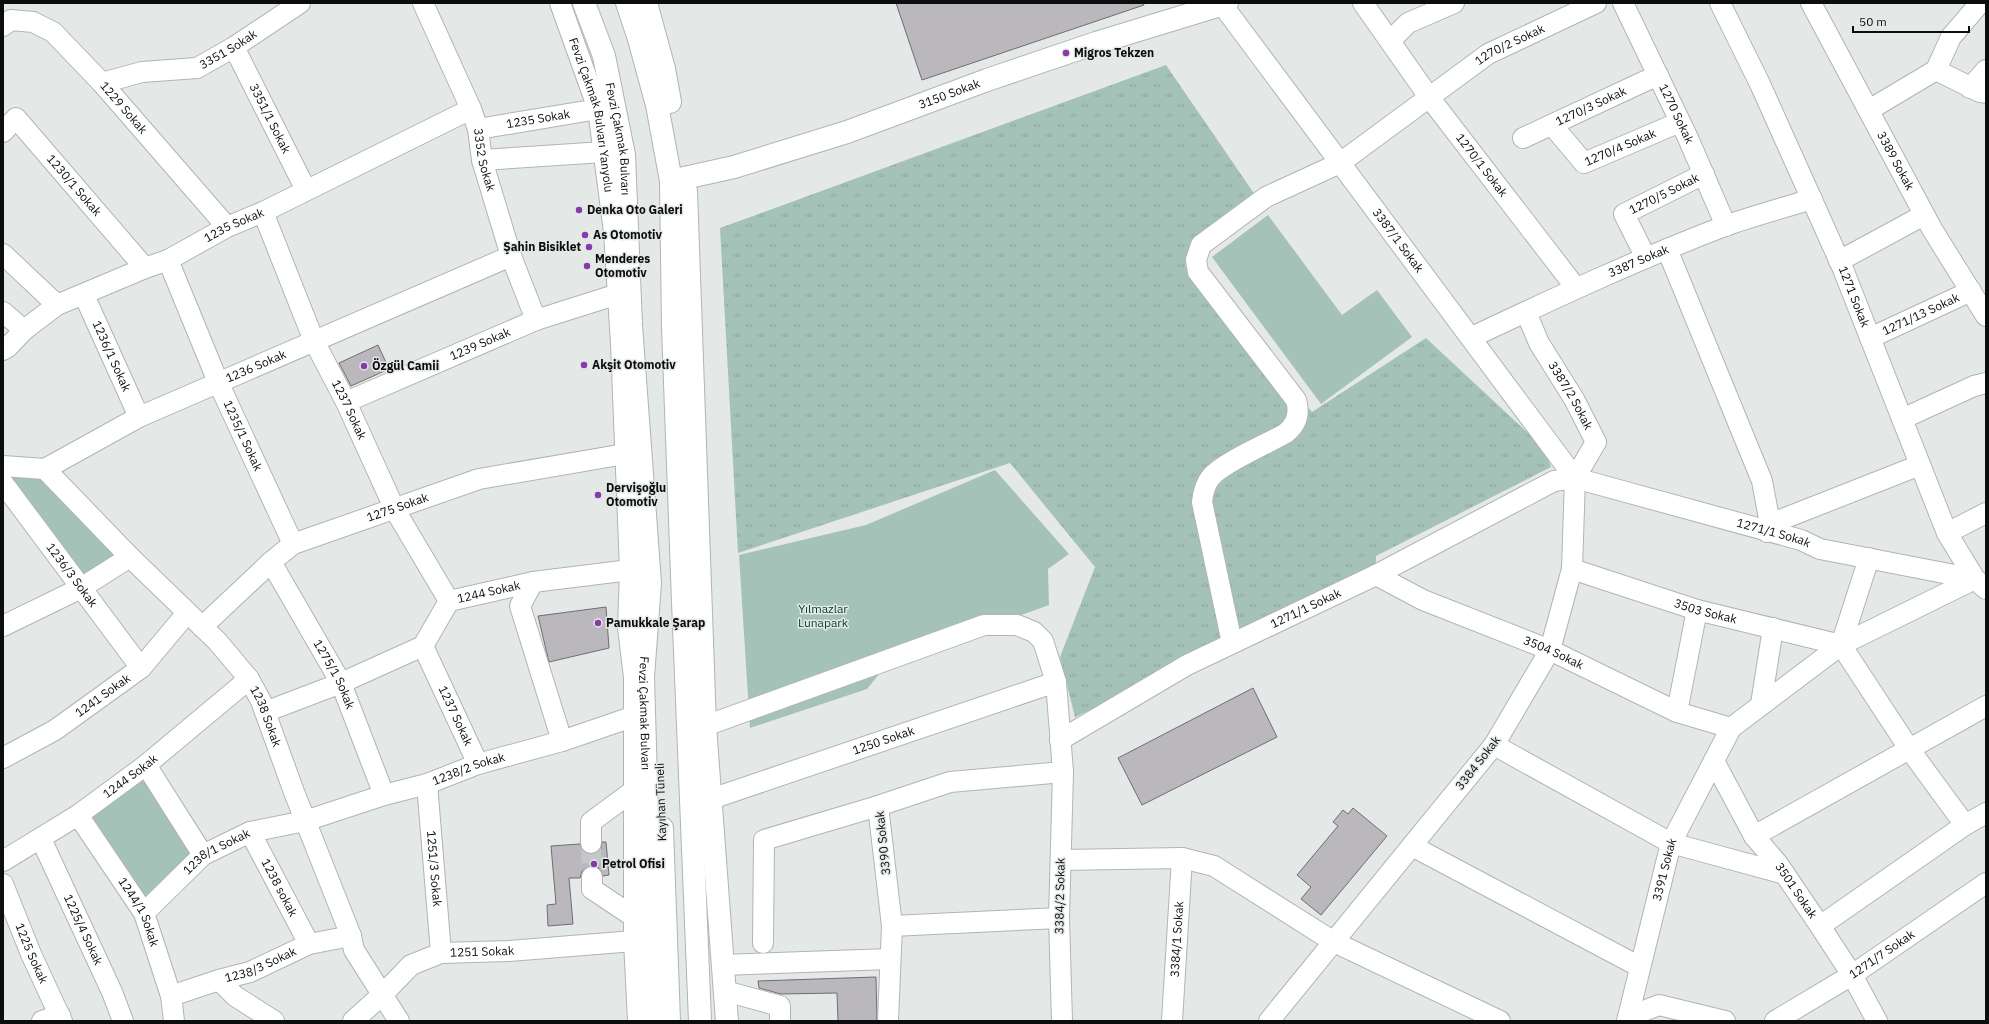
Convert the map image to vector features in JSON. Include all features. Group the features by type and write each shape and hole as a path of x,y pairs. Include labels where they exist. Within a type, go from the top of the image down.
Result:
{"main road":[{"name":"Fevzi Çakmak Bulvarı","path":"584,3 604,56 624,155 631,325 650,583 643,678 652,1021"},
{"path":"627,3 639,39 678,180 674,335 682,595 700,1021"},
{"path":"646,3 664,69 678,180 705,726 712,799 727,1021"},
{"name":"3150 Sokak","path":"678,180 734,167 847,132 1096,43 1223,4"},
{"path":"658,105 664,69"},
{"name":"Kayıhan Tüneli","path":"650,583 657,668 669,1021"}],"street":[{"name":"3351 Sokak","path":"102,83 142,72 197,68 300,3"},
{"name":"3352 Sokak","path":"423,3 471,109 478,129 482,160 511,256 536,320"},
{"name":"Fevzi Çakmak Bulvarı Yanyolu","path":"560,3 598,109 614,232 630,570 628,628 634,677 632,717 634,941 638,1021"},
{"name":"1270/1 Sokak","path":"1363,3 1429,97 1576,288"},
{"path":"1390,41 1408,23 1454,3"},
{"name":"1270/2 Sokak","path":"1232,643 1202,502 1203,492 1211,477 1222,467 1286,434 1297,419 1297,406 1296,400 1198,272 1196,260 1198,252 1207,239 1266,197 1340,163 1488,54 1596,3"},
{"name":"1270 Sokak","path":"1623,3 1680,122 1726,226"},
{"name":"1271 Sokak","path":"1720,3 1760,84 1839,260 1947,533 1980,584"},
{"name":"3389 Sokak","path":"1811,3 1924,215 1986,316"},
{"path":"1869,110 1936,70 1951,37 1980,3"},
{"name":"3387/1 Sokak","path":"1223,4 1340,163 1472,337 1575,478"},
{"name":"1229 Sokak","path":"3,26 11,20 34,22 53,32 102,83 227,228"},
{"name":"3351/1 Sokak","path":"234,46 306,190"},
{"path":"1936,70 1981,93 1986,70"},
{"name":"1270/3 Sokak","path":"1523,138 1658,75"},
{"name":"1235 Sokak","path":"3,350 8,348 24,330 57,305 84,295 145,268 168,260 227,228 263,212 471,109"},
{"name":"1235 Sokak","path":"478,129 598,109"},
{"name":"1230/1 Sokak","path":"3,132 16,118 145,268"},
{"name":"1270/4 Sokak","path":"1552,124 1584,163 1680,122"},
{"path":"482,160 604,152"},
{"name":"1270/5 Sokak","path":"1646,258 1624,214 1704,174"},
{"name":"3387 Sokak","path":"1472,337 1576,288 1668,249 1726,226 1812,199"},
{"name":"1237 Sokak","path":"263,212 314,341 346,402 395,510 449,601"},
{"path":"1839,260 1924,215"},
{"path":"1668,249 1762,481 1768,528 1920,465"},
{"path":"3,254 57,305"},
{"name":"1236 Sokak","path":"45,469 139,417 511,256"},
{"name":"1235/1 Sokak","path":"168,260 218,382 293,544"},
{"name":"1271/13 Sokak","path":"1870,338 1972,292"},
{"name":"1239 Sokak","path":"346,402 536,320 618,294"},
{"name":"1236/1 Sokak","path":"84,295 139,417"},
{"path":"3,312 24,330"},
{"name":"3387/2 Sokak","path":"1526,312 1539,344 1574,399 1596,442 1575,478"},
{"path":"1902,419 1974,386 1986,383"},
{"name":"1275 Sokak","path":"202,627 271,562 293,544 395,510 479,479 625,454"},
{"path":"3,466 45,469"},
{"name":"1238 Sokak","path":"45,469 130,557 217,641 249,679 265,712 305,820 351,936 354,950 399,1021"},
{"name":"1271/1 Sokak","path":"1060,740 1187,665 1376,575 1554,481 1575,478 1768,528 1801,540 1820,549 1869,558 1980,584"},
{"name":"3384 Sokak","path":"1269,1021 1494,745 1550,650 1572,569 1575,478"},
{"name":"1236/3 Sokak","path":"3,483 141,668"},
{"path":"1947,533 1986,513"},
{"path":"3,626 81,588 130,557"},
{"path":"1841,645 1869,558"},
{"name":"1275/1 Sokak","path":"271,562 340,683 384,794"},
{"name":"3503 Sokak","path":"1572,569 1697,610 1841,645"},
{"name":"1244 Sokak","path":"423,646 449,601 533,582 630,570"},
{"name":"3504 Sokak","path":"1376,575 1422,600 1550,650 1677,712 1731,728"},
{"path":"533,582 520,606 562,741"},
{"path":"1731,728 1841,645 1980,584"},
{"path":"1677,712 1697,610"},
{"name":"1241 Sokak","path":"3,758 55,730 141,668 187,613"},
{"name":"3384/2 Sokak","path":"705,726 984,625 1017,625 1034,632 1043,641 1056,682 1063,772 1059,918 1062,1021"},
{"path":"1761,704 1773,628"},
{"path":"1841,645 1910,750 1965,825"},
{"path":"265,712 340,683 423,646"},
{"name":"1237 Sokak","path":"423,646 478,764"},
{"name":"1244 Sokak","path":"3,860 41,839 78,815 146,765 249,679"},
{"name":"1250 Sokak","path":"712,799 1056,682"},
{"path":"1754,836 1910,750 1986,706"},
{"name":"1238/2 Sokak","path":"305,820 384,794 427,784 478,764 562,741 632,717"},
{"name":"3391 Sokak","path":"1628,1019 1671,843 1731,728"},
{"path":"1494,745 1671,843 1785,874"},
{"name":"3501 Sokak","path":"1714,761 1754,836 1785,874 1820,926 1852,975 1877,1021"},
{"path":"146,765 203,855"},
{"name":"3390 Sokak","path":"888,1021 892,926 878,806 950,782 1063,772"},
{"name":"1251/3 Sokak","path":"427,784 442,953"},
{"path":"591,843 591,822 633,791"},
{"path":"763,943 764,840 878,806"},
{"path":"1820,926 1965,825 1986,813"},
{"name":"1244/1 Sokak","path":"78,815 144,913 171,996 174,1021"},
{"name":"1238/1 Sokak","path":"144,913 203,855 250,832 305,820"},
{"name":"1238 sokak","path":"250,832 309,944"},
{"name":"1225/4 Sokak","path":"41,839 112,992 123,1021"},
{"path":"1412,846 1640,967"},
{"path":"1061,860 1182,858 1214,866 1334,942 1500,1021"},
{"name":"3384/1 Sokak","path":"1172,1021 1182,858"},
{"path":"592,877 592,889 634,917"},
{"name":"1271/7 Sokak","path":"1775,1021 1852,975 1986,883"},
{"name":"1225 Sokak","path":"3,884 8,911 31,954 55,1019"},
{"path":"892,926 1059,918"},
{"name":"1238/3 Sokak","path":"171,996 219,980 250,972 309,944 351,936"},
{"name":"1251 Sokak","path":"353,1021 383,994 411,965 442,953 509,951 634,941"},
{"path":"723,965 890,959"},
{"path":"219,980 235,996 274,1021"},
{"path":"725,991 780,1006 780,1019"},
{"path":"1628,1019 1659,1005 1725,1021"}],"green space":[{"path":"1166,65 1264,208 1185,265 1312,412 1426,338 1544,448 1551,467 1376,556 1376,575 1075,717 1060,657 1095,567 1010,463 738,553 720,228"},
{"path":"1268,215 1342,315 1377,290 1412,337 1321,404 1212,257"},
{"path":"3,466 45,469 130,557 81,588"},
{"name":"Yılmazlar Lunapark","path":"995,470 1069,554 1048,569 1049,605 888,663 867,689 750,728 739,555 866,525"},
{"path":"146,765 203,855 144,913 78,815"}],"building":[{"path":"896,3 1143,3 1144,5 922,80"},
{"name":"Özgül Camii","path":"378,345 389,369 351,386 339,363"},
{"path":"606,607 609,648 549,662 538,616"},
{"path":"1253,688 1277,737 1142,805 1118,758"},
{"path":"1353,808 1387,836 1321,915 1301,899 1311,887 1297,875 1338,826 1333,822 1343,810 1348,814"},
{"path":"602,842 606,842 609,875 603,876 598,867 592,866 582,871 580,878 569,878 573,924 548,926 547,905 556,904 551,846 580,844 585,853 591,854 601,849"},
{"path":"876,977 877,1021 838,1021 837,993 781,994 759,988 758,981"}],"tunnel":[{"path":"591,843 592,877"}],"place":[{"name":"Migros Tekzen","path":"1066,53"},
{"name":"Denka Oto Galeri","path":"579,210"},
{"name":"As Otomotiv","path":"585,235"},
{"name":"Şahin Bisiklet","path":"589,247"},
{"name":"Menderes Otomotiv","path":"587,266"},
{"name":"Akşit Otomotiv","path":"584,365"},
{"name":"Özgül Camii","path":"364,366"},
{"name":"Dervişoğlu Otomotiv","path":"598,495"},
{"name":"Pamukkale Şarap","path":"598,623"},
{"name":"Petrol Ofisi","path":"594,864"}]}
